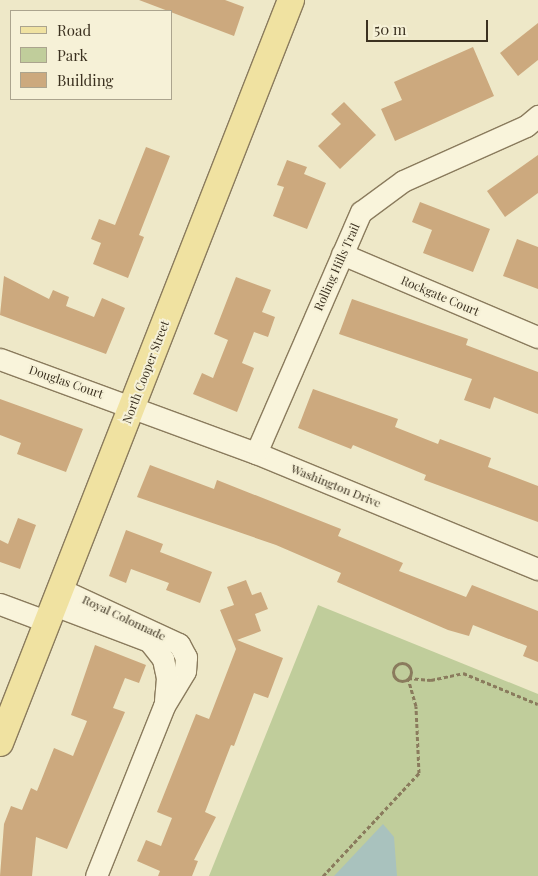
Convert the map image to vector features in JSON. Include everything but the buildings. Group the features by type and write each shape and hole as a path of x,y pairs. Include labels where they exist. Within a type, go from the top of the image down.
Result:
{"main road":[{"name":"North Cooper Street","path":"0,743 291,0"}],"street":[{"name":"Rolling Hills Trail","path":"256,453 361,212 404,181 526,126 538,116"},
{"name":"Rockgate Court","path":"342,254 538,337"},
{"name":"Douglas Court","path":"0,359 133,405"},
{"name":"Washington Drive","path":"133,405 256,453 538,569"},
{"name":"Royal Colonnade","path":"0,604 54,605 151,636 165,668 164,706 96,876"}],"path":[{"path":"322,876 419,773 417,716 413,685 408,678 409,666 396,666 396,678 408,678 431,680 463,673 538,704"}],"green space":[{"path":"318,605 538,694 538,876 209,876"}],"water":[{"path":"383,824 394,837 397,876 334,876"}]}
